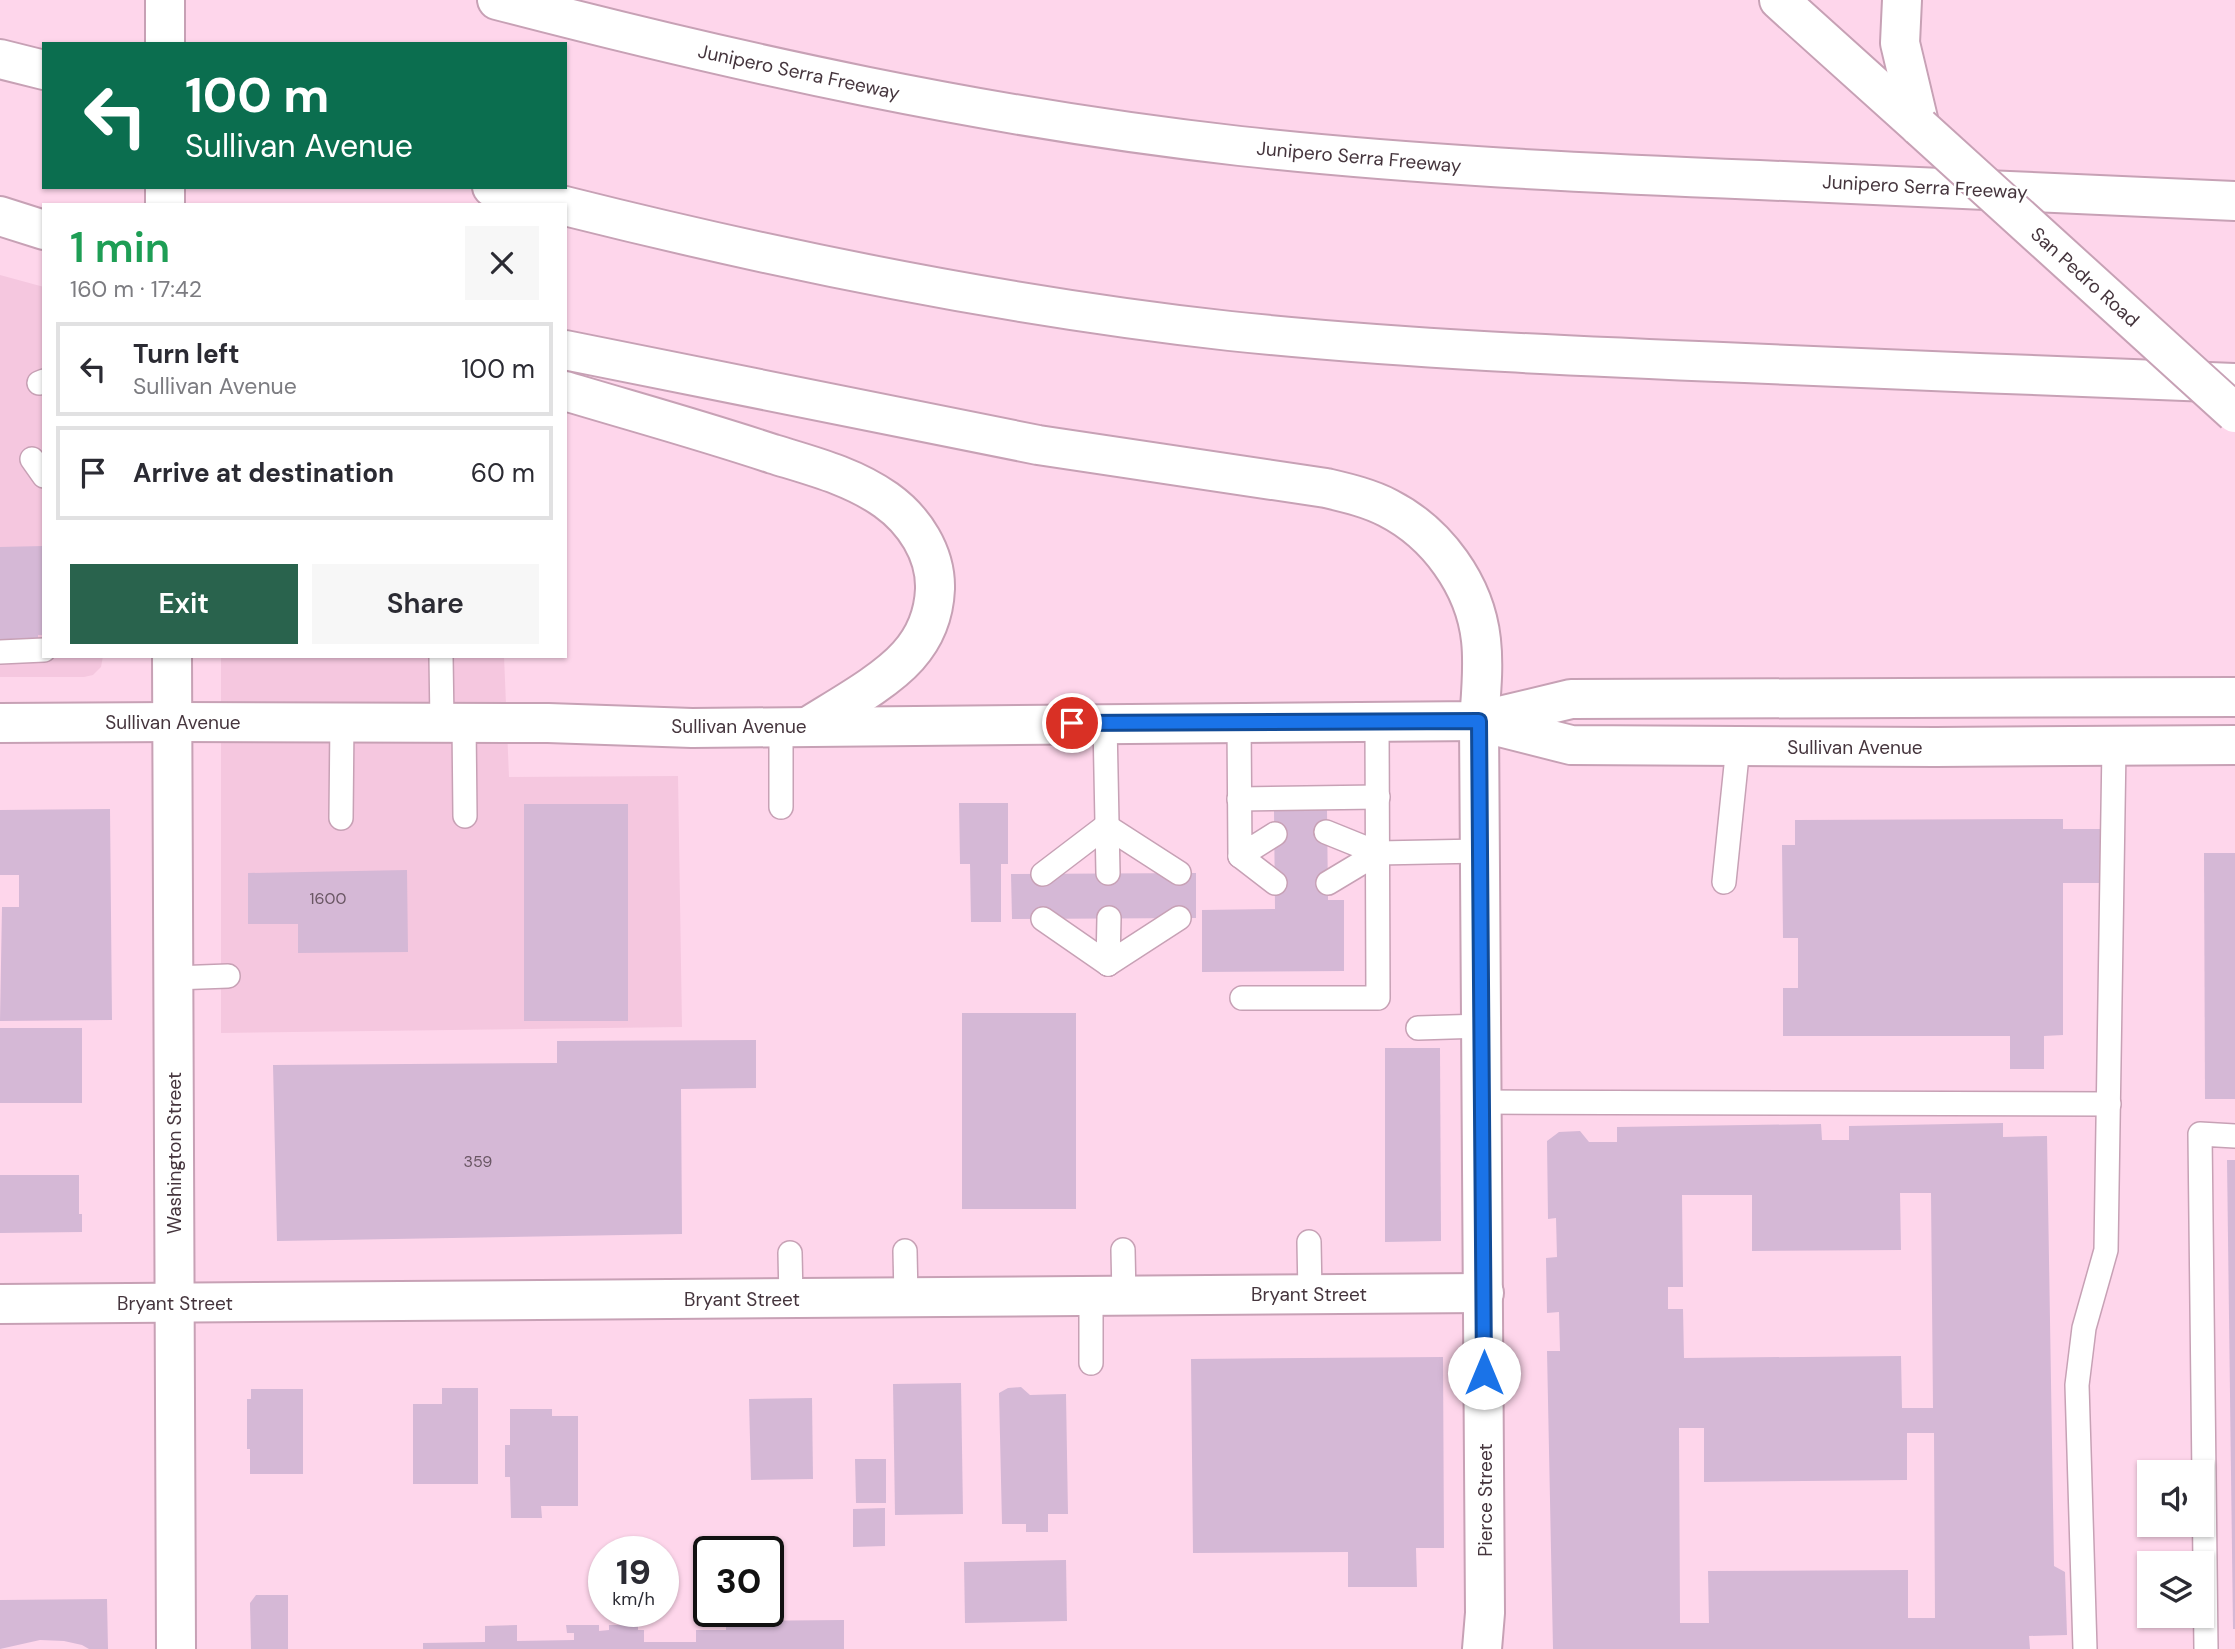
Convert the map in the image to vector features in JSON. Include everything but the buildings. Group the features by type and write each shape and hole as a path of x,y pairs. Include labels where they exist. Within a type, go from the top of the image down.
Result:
{"main road":[{"path":"165,0 165,42"},
{"name":"Junipero Serra Freeway","path":"497,0 742,61 882,91 1059,122 1238,146 1503,169 2235,201"},
{"name":"San Pedro Road","path":"1791,10 2235,413"},
{"path":"1901,10 1900,43 1920,127"},
{"path":"0,59 42,70"},
{"path":"500,189 555,203"},
{"path":"567,206 750,251 957,292 1229,331 1505,353 2235,383"},
{"path":"0,207 42,218"},
{"path":"0,216 42,229"},
{"name":"Pierce Street","path":"567,351 1015,441 1326,488 1369,500 1404,517 1423,531 1451,562 1462,580 1478,619 1482,662 1479,721 1484,1293 1485,1613 1482,1649"},
{"path":"567,392 837,474 886,500 908,520 927,548 935,576 934,606 924,634 906,659 883,677 795,727"},
{"name":"Washington Street","path":"173,658 176,1649"},
{"name":"Sullivan Avenue","path":"0,723 561,723 692,728 1479,721 1571,699 2235,697"},
{"name":"Sullivan Avenue","path":"1479,721 1571,745 2235,746"},
{"name":"Bryant Street","path":"0,1304 1484,1293"}],"lane":[{"path":"0,652 42,650"},
{"path":"441,658 465,816"},
{"path":"341,818 342,722"},
{"path":"1239,722 1240,856"},
{"path":"1242,998 1378,998 1377,722"},
{"path":"1105,723 1108,873"},
{"path":"781,807 795,727"},
{"path":"1724,882 1738,746"},
{"path":"2085,1649 2077,1385 2084,1328 2106,1250 2114,747"},
{"path":"1240,799 1378,797"},
{"path":"1106,825 1180,873"},
{"path":"1068,873 1106,825"},
{"path":"1106,825 1149,873"},
{"path":"1043,874 1106,825"},
{"path":"1326,832 1378,853 1481,851"},
{"path":"1240,856 1275,834"},
{"path":"1328,883 1378,853"},
{"path":"1240,856 1275,883"},
{"path":"1108,964 1109,918"},
{"path":"1108,964 1149,918"},
{"path":"1108,964 1180,918"},
{"path":"1043,919 1108,964"},
{"path":"1067,919 1108,964"},
{"path":"174,978 228,976"},
{"path":"1418,1028 1482,1026"},
{"path":"1482,1102 2109,1104"},
{"path":"2206,1649 2200,1133 2235,1136"},
{"path":"1309,1242 1310,1294"},
{"path":"1091,1363 1107,1296 1123,1250"},
{"path":"905,1251 906,1297"},
{"path":"790,1253 790,1298"}],"shaded area":[{"path":"0,275 42,286 42,658 103,658 101,667 93,675 84,677 0,677"},
{"path":"221,658 504,658 509,777 678,776 682,1027 221,1033"}],"route":[{"path":"1072,723 1479,721 1484,1373"}]}
